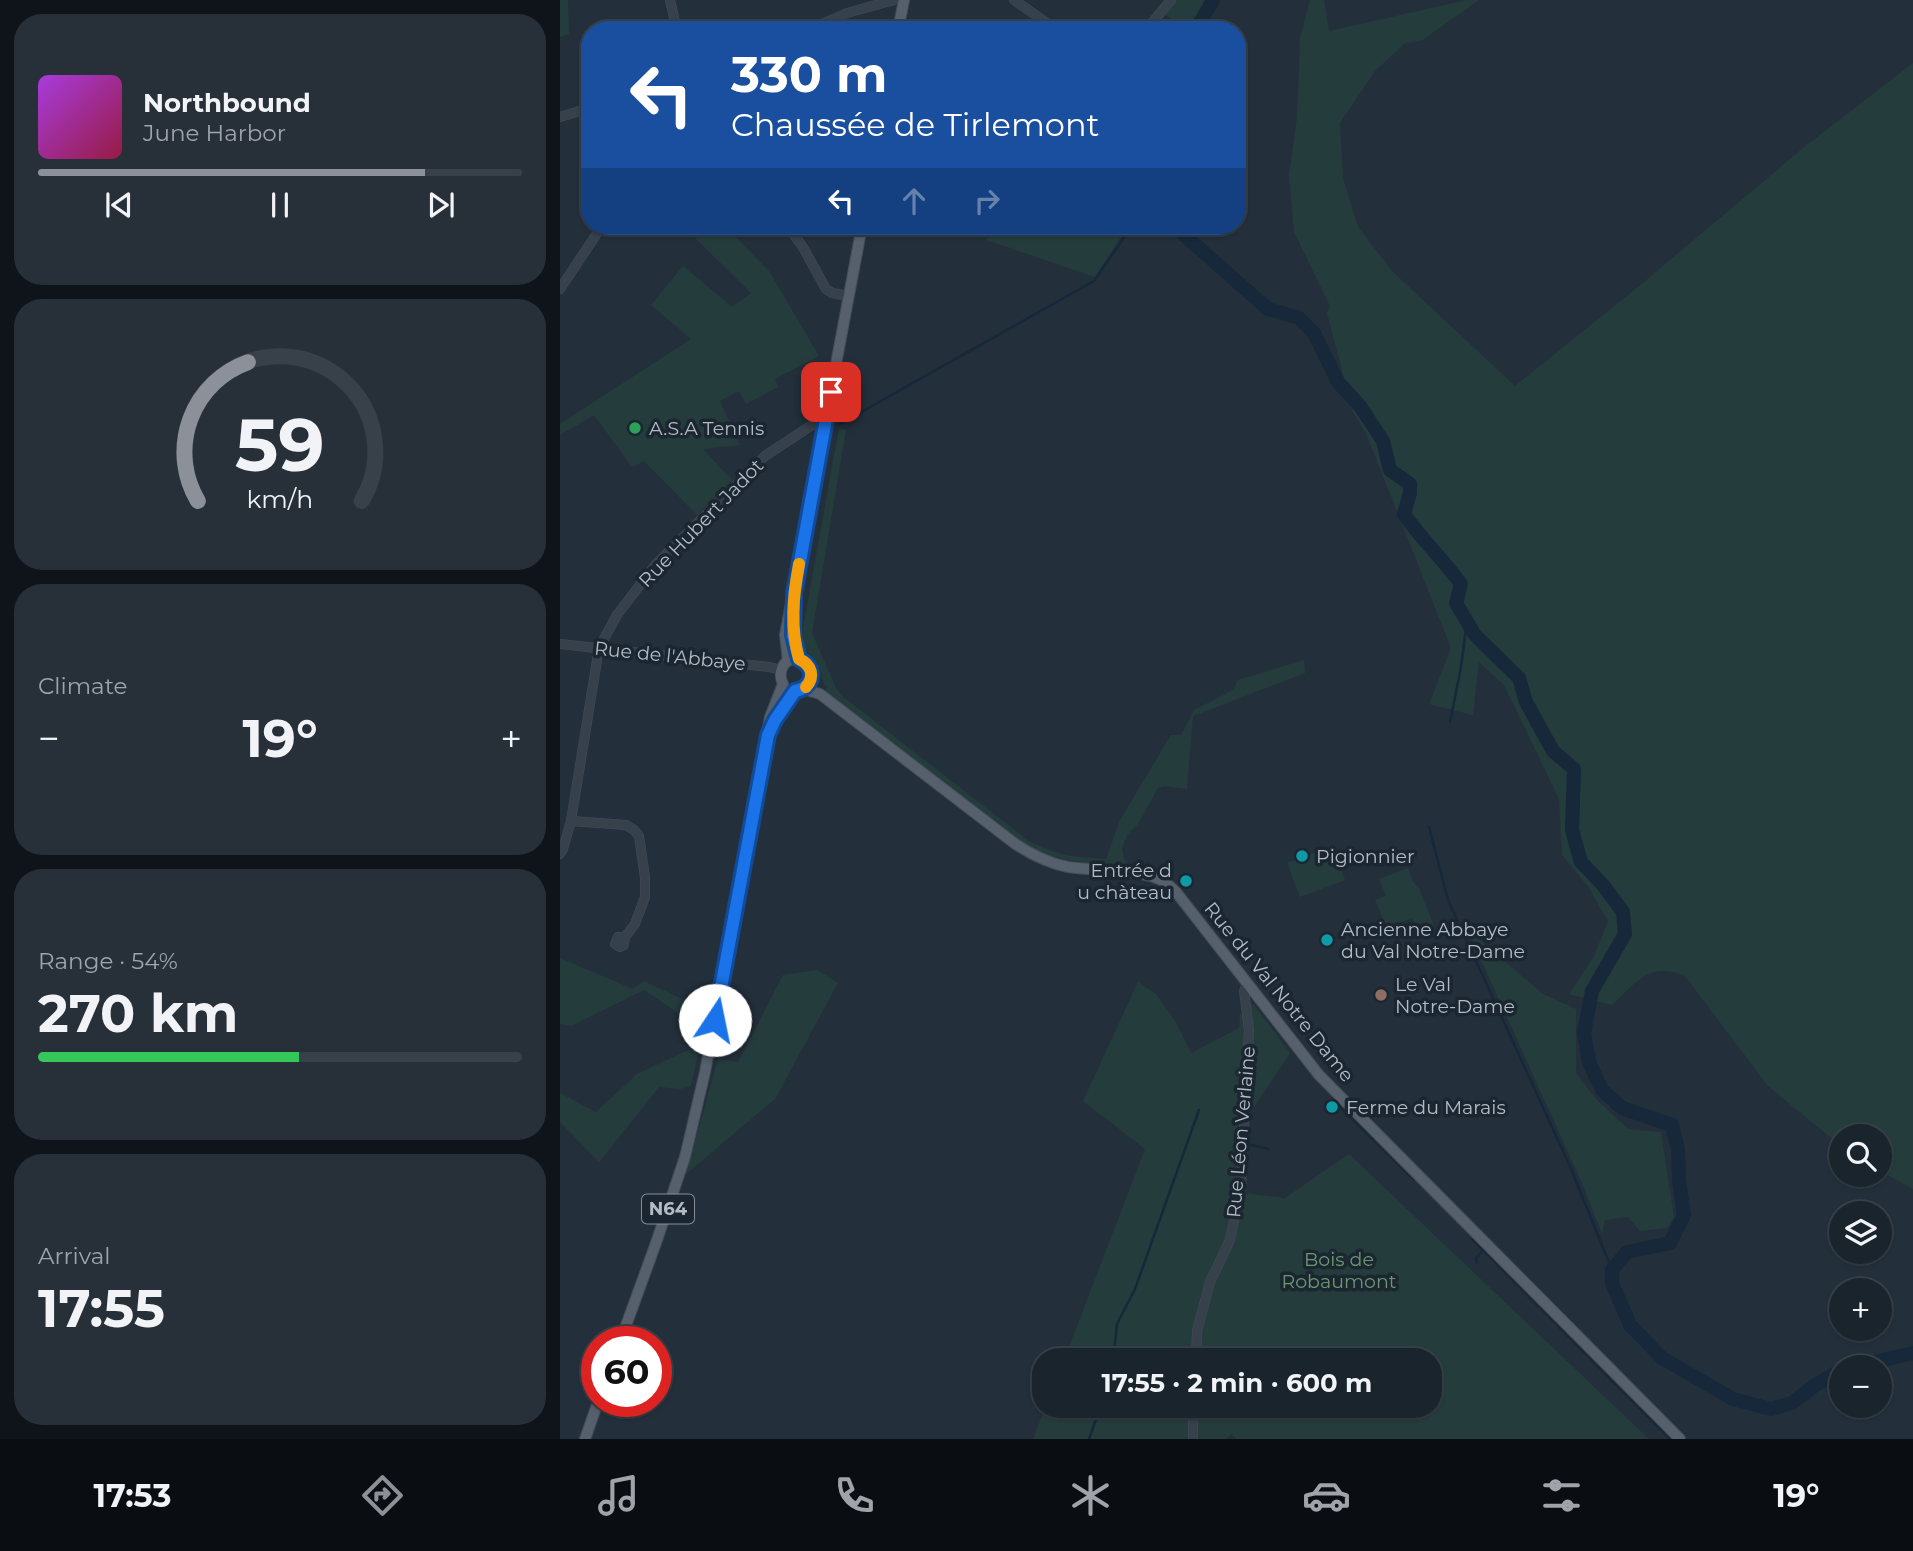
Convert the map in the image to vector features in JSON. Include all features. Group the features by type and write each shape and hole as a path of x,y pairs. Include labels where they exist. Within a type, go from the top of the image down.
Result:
{"main road":[{"path":"900,21 904,0"},
{"name":"N64","path":"626,1326 685,1157 700,1096 770,717 783,684 780,675 789,663 794,594 860,235"},
{"name":"N64","path":"768,735 775,720 811,679 810,667 805,662 789,663"},
{"name":"Rue du Val Notre Dame","path":"811,679 820,694 1014,842 1038,857 1067,867 1137,874 1161,880 1176,892 1319,1075 1679,1439"},
{"path":"783,684 790,690 799,690"},
{"name":"Rue du Val Notre Dame","path":"799,690 820,694"},
{"path":"585,1439 593,1417"}],"street":[{"path":"670,0 675,21"},
{"path":"829,21 894,0"},
{"path":"1014,0 1044,21"},
{"path":"1154,21 1171,0"},
{"path":"560,117 581,111"},
{"path":"560,289 596,235"},
{"path":"794,235 826,289 849,296"},
{"name":"Rue Hubert Jadot","path":"560,854 564,849 571,821 600,648 617,615 656,564 730,488 765,456 812,425 825,423"},
{"name":"Rue de l'Abbaye","path":"560,644 756,665 789,663"},
{"path":"571,821 626,825 639,836 645,897 635,924 625,937"},
{"name":"Rue Léon Verlaine","path":"1196,1348 1197,1331 1210,1282 1230,1240 1241,1187 1249,1030 1244,991 1248,983"},
{"path":"1193,1418 1193,1439"}],"green space":[{"path":"560,0 568,0 569,34 560,37"},
{"path":"1177,0 1208,0 1195,21 1173,21 1165,14"},
{"path":"1310,0 1324,0 1329,31 1467,0 1479,0 1421,41 1405,43 1375,71 1340,123 1343,178 1358,227 1393,272 1515,386 1803,148 1913,63 1913,1189 1892,1178 1892,1124 1829,1124 1829,1136 1768,1086 1685,976 1673,972 1653,972 1636,982 1612,1005 1569,994 1594,956 1608,921 1589,888 1562,855 1559,799 1504,685 1479,662 1473,715 1429,704 1451,648 1366,433 1353,412 1327,313 1330,306 1294,232 1289,175 1297,117 1300,38"},
{"path":"692,235 734,235 769,271 819,356 775,379 778,387 746,404 739,391 720,401 740,445 703,449 732,480 697,515 644,461 632,467 594,415 560,435 560,424 691,339 651,305 683,266 732,307 751,293"},
{"path":"991,235 1122,235 1095,277 986,240"},
{"path":"839,428 846,430 812,633 836,688 842,696 1029,841 1066,855 1106,859 1120,820 1171,735 1181,735 1194,710 1233,690 1238,680 1304,660 1305,673 1193,716 1187,789 1164,786 1158,788 1138,824 1127,835 1122,848 1130,867 1072,861 1033,851 825,692 827,687 818,665 801,639"},
{"path":"1332,846 1345,880 1300,897 1287,863"},
{"path":"1408,868 1434,926 1418,932 1412,918 1387,928 1375,900 1386,896 1379,879"},
{"path":"1467,929 1543,994 1576,1009 1576,1073 1596,1099 1628,1129 1661,1132 1674,1217 1667,1228 1640,1231 1628,1217 1605,1220 1602,1234 1582,1183"},
{"path":"560,958 633,989 644,981 707,1011 691,1086 680,1089 659,1087 599,1162 560,1122 560,1093 596,1112 637,1074 690,1049 693,1023 644,990 571,1026 560,1024"},
{"path":"817,970 838,983 775,1099 686,1174 718,1059 738,1062 783,975"},
{"name":"Bois de Robaumont","path":"1138,982 1156,994 1174,1019 1191,1053 1239,1028 1240,1014 1251,1017 1251,1005 1254,1005 1290,1053 1250,1113 1244,1193 1285,1198 1349,1154 1649,1439 1236,1439 1232,1433 1226,1439 1033,1439 1041,1418 1442,1418 1442,1348 1069,1348 1145,1149 1083,1101"}],"waterway":[{"path":"1201,21 1213,0"},
{"path":"840,424 1094,281 1126,235"},
{"path":"1184,235 1268,309 1299,318 1314,333 1338,382 1360,406 1383,441 1390,470 1410,484 1404,514 1461,584 1456,603 1475,635 1519,678 1526,702 1553,751 1574,769 1572,830 1581,862 1623,912 1625,934 1592,991 1584,1033 1589,1062 1602,1090 1622,1108 1672,1125 1678,1149 1684,1215 1670,1243 1627,1252 1612,1270 1612,1283 1630,1325 1662,1358 1733,1399 1771,1409 1792,1403 1829,1377"},
{"path":"1450,722 1467,621"},
{"path":"1429,827 1448,900 1569,1164 1612,1270"},
{"path":"1337,1104 1414,1180"},
{"path":"1114,1348 1117,1324 1135,1289 1199,1110"},
{"path":"1248,1144 1268,1149"},
{"path":"1472,1239 1670,1439"},
{"path":"1477,1263 1476,1258 1483,1250"},
{"path":"1892,1358 1913,1353"},
{"path":"1089,1439 1096,1418"}],"slow traffic":[{"path":"799,564 794,594 793,635 799,659 810,667 812,673 806,687"}],"place":[{"name":"A.S.A Tennis","path":"635,428"},
{"name":"Pigionnier","path":"1302,856"},
{"name":"Entrée d u chàteau","path":"1186,881"},
{"name":"Ancienne Abbaye du Val Notre-Dame","path":"1327,940"},
{"name":"Le Val Notre-Dame","path":"1381,995"},
{"name":"Ferme du Marais","path":"1332,1107"}],"route":[{"path":"715,1020 768,735 787,701 795,691 808,685 811,679 810,667 799,659 793,635 794,594 831,392"}]}
